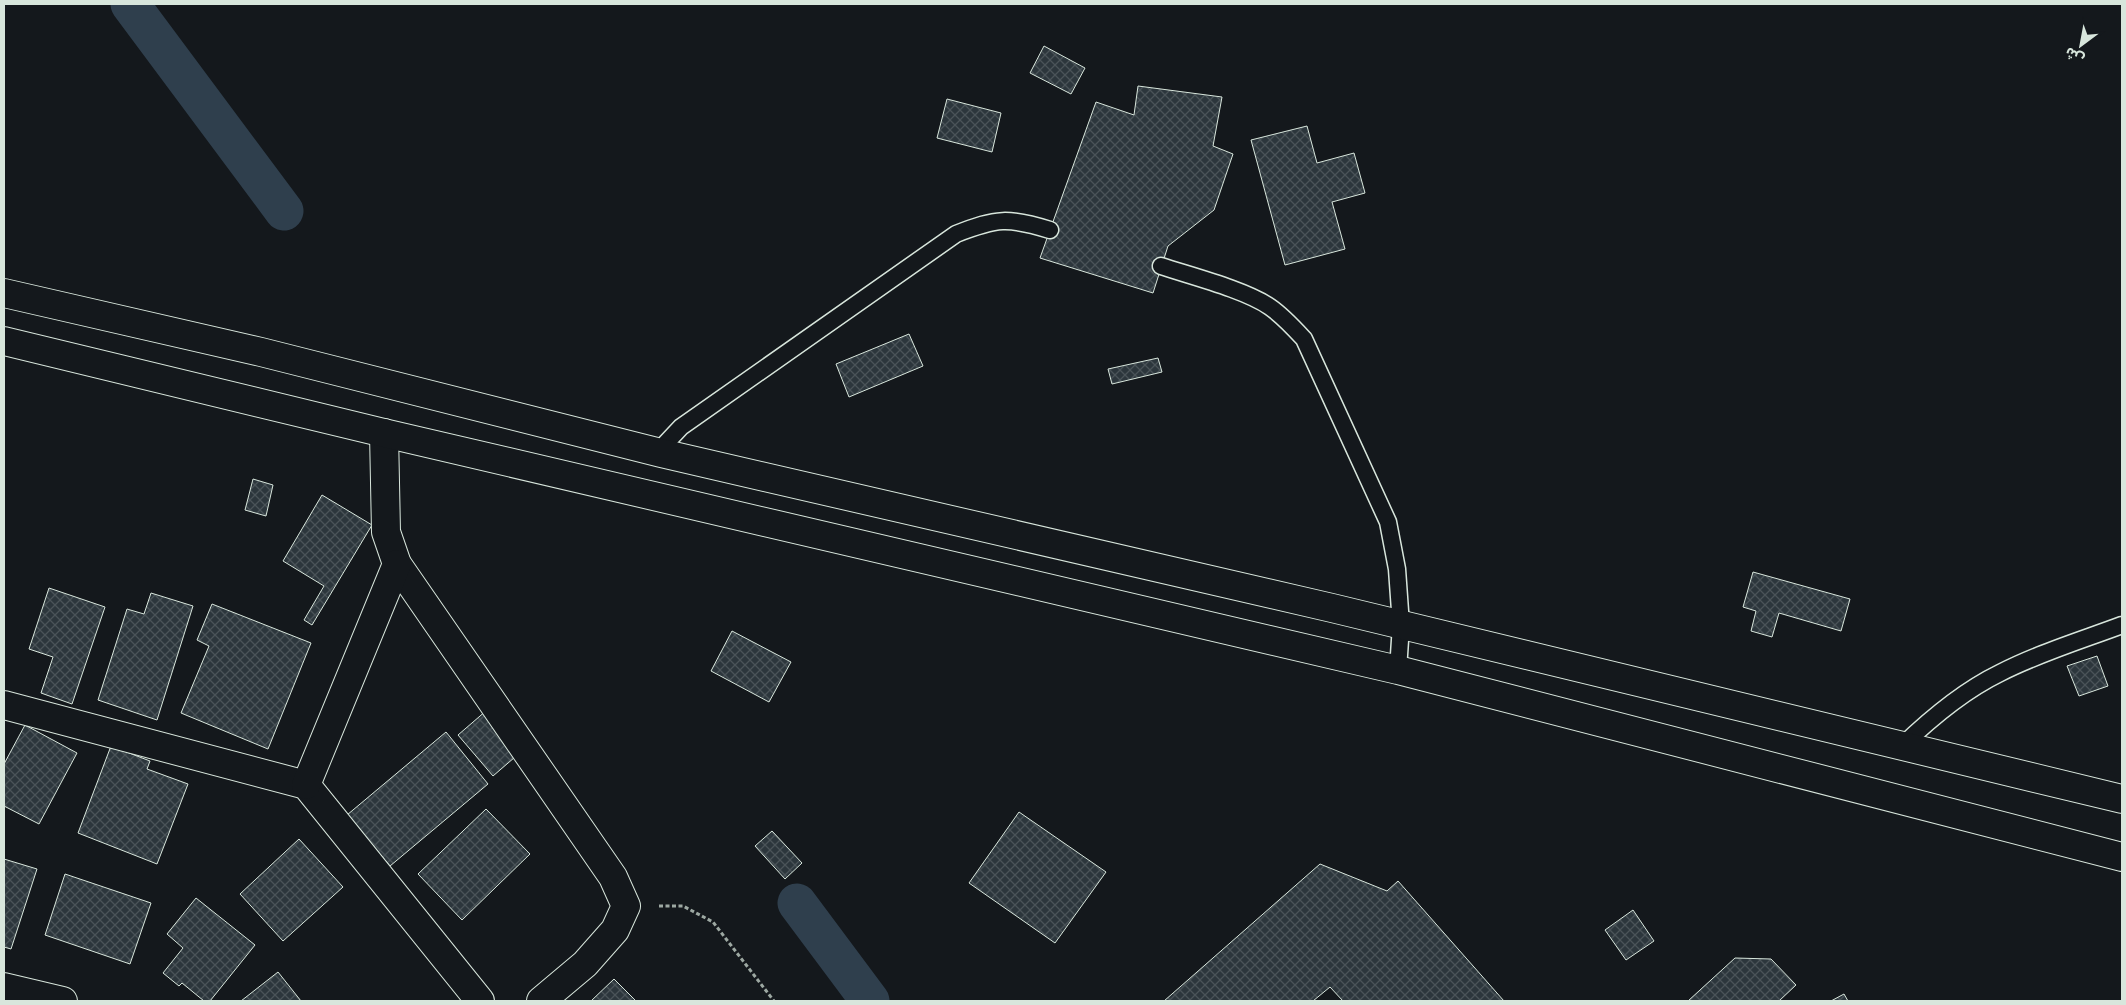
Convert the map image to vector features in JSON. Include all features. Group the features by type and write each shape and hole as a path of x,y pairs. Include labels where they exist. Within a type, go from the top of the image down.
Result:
{"main road":[{"path":"4,293 261,352 661,452 1401,626 2122,799"},
{"path":"4,341 384,433 1398,670 2122,857"},
{"path":"384,433 386,532 397,564 613,877 626,906 615,930 585,964 540,1001"},
{"path":"306,784 397,564"},
{"path":"4,705 306,784 480,1001"},
{"path":"4,987 63,1001"}],"lane":[{"path":"661,452 666,443 681,427 956,234 986,222 1019,221 1050,230"},
{"path":"1161,266 1246,295 1269,305 1288,320 1304,339 1388,522 1398,569 1401,626 1398,670"},
{"path":"1902,746 1932,717 1965,693 2001,672 2122,625"}],"path":[{"path":"626,906 683,906 714,922 774,1001"}],"building":[{"path":"1044,46 1085,68 1071,94 1030,73"},
{"path":"1138,86 1222,97 1213,146 1233,154 1214,210 1168,246 1153,293 1040,258 1096,102 1134,115"},
{"path":"947,99 1001,113 992,152 937,138"},
{"path":"1307,126 1317,163 1354,153 1365,193 1332,202 1345,249 1285,265 1251,140"},
{"path":"909,334 923,366 849,397 836,364"},
{"path":"1158,358 1162,372 1112,384 1108,369"},
{"path":"253,479 273,485 266,516 245,510"},
{"path":"322,495 372,525 312,625 304,620 324,586 283,561"},
{"path":"1753,572 1850,599 1841,631 1779,613 1772,637 1751,631 1756,611 1743,607"},
{"path":"49,588 105,607 72,704 41,693 53,657 29,649"},
{"path":"151,593 193,606 157,720 98,700 127,609 144,614"},
{"path":"212,604 311,643 268,749 181,713 209,646 197,640"},
{"path":"732,631 791,662 769,702 711,671"},
{"path":"2097,656 2108,686 2079,696 2067,666"},
{"path":"487,710 522,751 493,776 458,735"},
{"path":"25,725 77,753 39,824 4,806 4,764"},
{"path":"446,732 488,784 390,866 347,815"},
{"path":"111,746 150,761 147,769 188,784 157,864 78,833"},
{"path":"486,809 530,854 462,920 418,874"},
{"path":"1019,812 1106,872 1055,943 969,883"},
{"path":"772,831 802,863 785,879 755,846"},
{"path":"299,839 343,887 283,941 240,894"},
{"path":"4,859 37,869 11,949 4,947"},
{"path":"1320,864 1387,891 1398,881 1504,1001 1343,1001 1330,987 1313,1001 1164,1001"},
{"path":"65,874 151,903 130,964 45,935"},
{"path":"196,898 255,945 210,1001 204,1001 182,983 179,986 163,973 183,948 167,934"},
{"path":"1633,910 1654,941 1626,960 1605,930"},
{"path":"1735,958 1771,959 1796,985 1779,1001 1688,1001"},
{"path":"278,972 301,1001 241,1001"},
{"path":"614,979 636,1001 591,1001"},
{"path":"1844,994 1848,1001 1831,1001"}],"waterway":[{"path":"130,4 284,211"},
{"path":"797,903 870,1001"}]}
